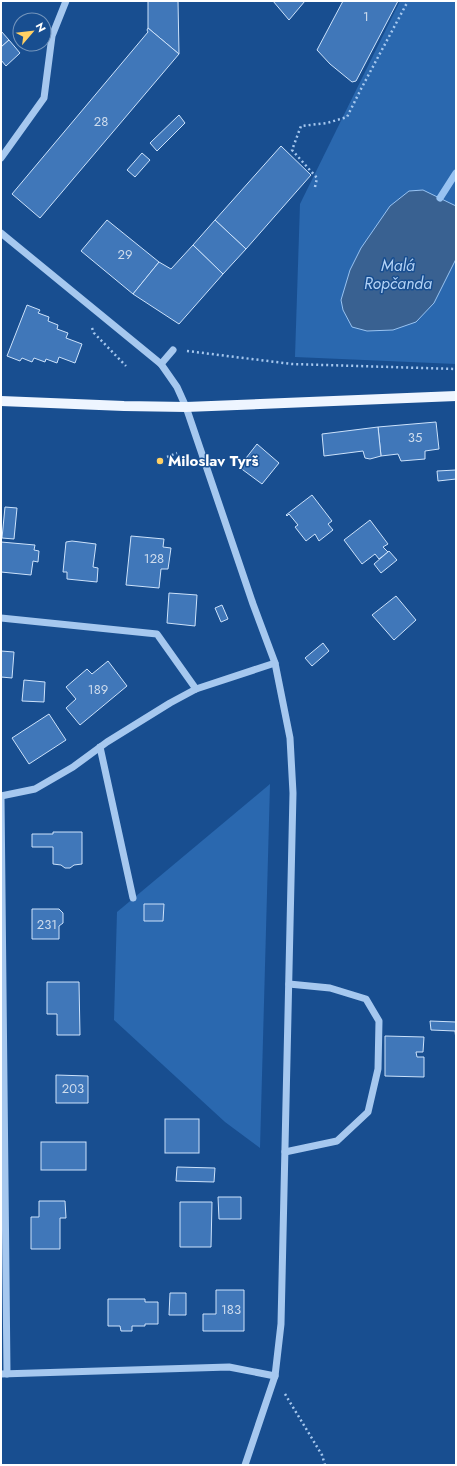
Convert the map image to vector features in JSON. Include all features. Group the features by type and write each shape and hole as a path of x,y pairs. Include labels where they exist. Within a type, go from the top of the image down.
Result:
{"main road":[{"path":"1,401 124,406 186,406 456,396"}],"street":[{"path":"1,158 44,98 52,36 66,1"},
{"path":"1,233 161,364 177,387 186,406 253,604 275,664 290,738 293,793 281,1324 275,1376 245,1465"},
{"path":"161,364 173,350"},
{"path":"1,618 157,634 196,689"},
{"path":"275,664 196,689 170,703 100,747 73,767 36,789 1,796 4,1374 229,1367 275,1376"},
{"path":"100,747 133,898"},
{"path":"285,1152 337,1141 368,1112 378,1069 379,1021 366,999 330,988 289,984"}],"path":[{"path":"316,187 317,178 292,150 301,126 327,123 347,117 408,1"},
{"path":"173,350 292,364 456,369"},
{"path":"167,457 177,453"},
{"path":"275,1376 322,1455 325,1465"}],"shaded area":[{"path":"400,1 456,1 456,364 295,357 300,204"},
{"path":"270,784 260,1148 225,1122 114,1020 117,912"}],"water":[{"name":"Malá Ropčanda","path":"423,190 456,206 456,259 434,303 416,322 393,330 367,331 352,327 343,310 341,300 350,270 361,248 390,206 409,191"}],"building":[{"path":"148,1 178,1 179,54 148,28"},
{"path":"273,1 305,1 289,20"},
{"path":"343,1 398,1 356,81 352,82 330,64 317,50"},
{"path":"148,28 179,54 40,218 12,194 148,32"},
{"path":"1,31 9,40 1,47"},
{"path":"9,40 12,44 12,52 20,53 6,66 1,60 1,47"},
{"path":"179,115 185,123 157,151 150,143"},
{"path":"281,146 311,175 246,249 215,220"},
{"path":"142,153 150,160 135,177 127,170"},
{"path":"107,220 159,262 133,294 81,251"},
{"path":"215,220 246,249 223,274 193,245"},
{"path":"193,245 223,274 179,324 133,294 159,262 171,269"},
{"path":"27,305 40,310 38,313 49,317 48,321 58,325 57,329 68,333 66,338 82,344 75,363 59,357 57,363 46,359 45,362 34,358 32,362 22,358 20,361 7,356"},
{"path":"436,422 439,449 425,451 425,459 401,461 398,454 381,456 378,427"},
{"path":"378,427 381,456 370,459 365,458 363,451 324,456 322,434"},
{"path":"257,444 279,463 262,484 239,467"},
{"path":"456,470 456,479 438,481 437,471"},
{"path":"312,495 332,521 328,524 333,530 319,541 315,534 306,541 295,527 298,525 289,514 287,516 286,515"},
{"path":"5,507 17,508 14,539 2,538"},
{"path":"370,520 388,544 383,547 388,552 379,559 375,554 362,564 344,540"},
{"path":"131,536 164,539 163,547 171,548 168,569 161,569 159,588 126,585"},
{"path":"72,541 96,544 93,567 98,568 97,582 67,579 67,572 63,572 66,542"},
{"path":"1,542 35,545 34,550 39,551 38,562 33,561 31,575 1,572"},
{"path":"389,551 397,560 381,573 374,564"},
{"path":"169,593 197,595 195,626 167,623"},
{"path":"396,596 416,620 394,640 372,615"},
{"path":"222,605 228,619 221,622 215,608"},
{"path":"323,643 329,651 312,666 305,658"},
{"path":"1,651 14,652 12,678 1,677"},
{"path":"108,661 127,686 80,725 66,708 76,699 66,687 87,669 92,674"},
{"path":"24,680 45,682 44,702 22,701"},
{"path":"49,714 66,740 29,764 12,738"},
{"path":"53,832 82,832 82,864 65,868 61,865 53,864 53,847 32,847 32,834 53,834"},
{"path":"144,904 164,904 163,921 144,921"},
{"path":"32,909 59,909 63,913 63,923 59,926 59,939 32,939"},
{"path":"47,982 79,982 80,1035 57,1035 57,1014 47,1014"},
{"path":"430,1021 456,1022 456,1040 455,1031 431,1030"},
{"path":"385,1036 424,1037 423,1052 416,1052 417,1057 424,1057 424,1077 385,1076"},
{"path":"56,1075 88,1076 88,1103 56,1103"},
{"path":"165,1119 199,1119 199,1153 165,1153"},
{"path":"41,1142 86,1142 86,1170 41,1170"},
{"path":"177,1167 215,1168 214,1182 176,1181"},
{"path":"218,1197 241,1197 241,1219 219,1219"},
{"path":"39,1201 65,1201 66,1218 60,1218 60,1249 31,1249 31,1217 39,1217"},
{"path":"180,1202 212,1202 211,1247 180,1247"},
{"path":"216,1290 244,1290 244,1331 203,1331 203,1314 216,1314"},
{"path":"170,1293 186,1293 186,1315 169,1315"},
{"path":"108,1299 145,1299 145,1302 158,1302 158,1324 132,1326 132,1331 121,1331 120,1326 108,1326"}],"waterway":[{"path":"440,198 456,173"}],"place":[{"name":"Miloslav Tyrš","path":"160,461"}]}
